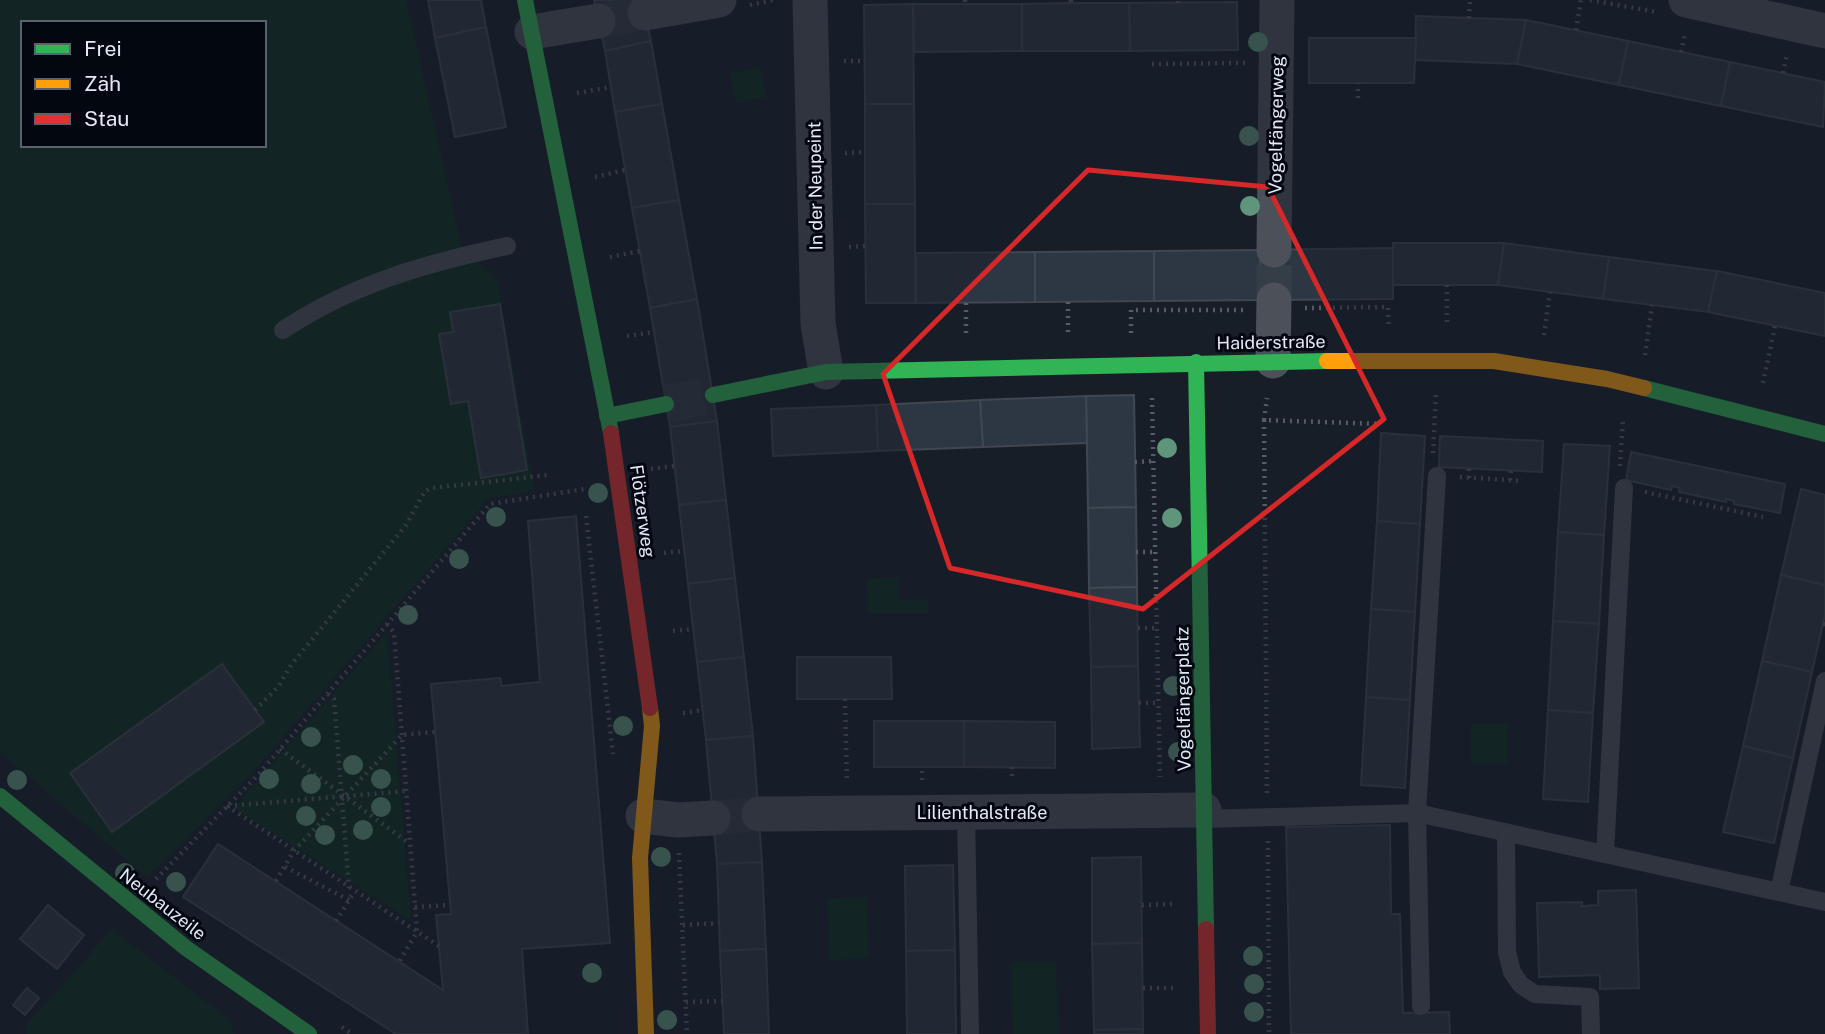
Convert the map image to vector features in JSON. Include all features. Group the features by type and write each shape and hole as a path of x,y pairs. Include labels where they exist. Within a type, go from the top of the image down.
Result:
{"street":[{"path":"645,13 719,0"},
{"name":"In der Neupeint","path":"810,0 818,324 826,372"},
{"name":"Vogelfängerweg","path":"1274,250 1277,0"},
{"path":"1686,0 1825,31"},
{"path":"528,16 598,21"},
{"name":"Flötzerweg","path":"528,16 619,472 652,726 640,858 646,1034"},
{"path":"1264,305 1273,361"},
{"name":"Haiderstraße","path":"713,395 826,372 1196,362 1438,359 1516,364 1626,383 1825,434"},
{"name":"Vogelfängerplatz","path":"1196,362 1208,1034"},
{"path":"607,416 666,404"},
{"name":"Neubauzeile","path":"0,796 186,948 298,1031"},
{"name":"Lilienthalstraße","path":"759,814 966,812 1204,815"},
{"path":"643,816 678,820 713,818"}],"lane":[{"path":"283,330 317,307 363,285 428,264 507,246"},
{"path":"1421,1006 1417,813 1437,476"},
{"path":"1605,854 1624,488"},
{"path":"1779,892 1825,681"},
{"path":"966,812 970,1034"},
{"path":"1204,815 1268,817 1417,813 1825,902"},
{"path":"1506,833 1507,952 1512,972 1521,985 1535,994 1590,997 1591,1034"}],"path":[{"path":"1469,18 1470,0"},
{"path":"1576,30 1581,0"},
{"path":"1152,64 1249,63"},
{"path":"1358,83 1358,99"},
{"path":"568,95 611,87"},
{"path":"584,179 625,170"},
{"path":"599,259 640,251"},
{"path":"1447,285 1447,334"},
{"path":"1543,343 1550,292"},
{"path":"1068,302 1069,339"},
{"path":"966,303 966,343"},
{"path":"1119,337 1131,337 1131,310 1264,305"},
{"path":"1644,363 1652,305"},
{"path":"1761,391 1775,326"},
{"path":"614,339 654,332"},
{"path":"1438,359 1433,465 1437,476 1522,481"},
{"path":"1626,383 1619,477 1624,488 1763,517"},
{"path":"1152,386 1161,765 1157,787"},
{"path":"1269,1034 1264,420 1380,424"},
{"path":"1135,462 1154,461"},
{"path":"1469,468 1469,478"},
{"path":"1510,480 1511,470"},
{"path":"255,710 278,687 291,665 407,525 425,491 549,475"},
{"path":"148,888 280,749 490,503 584,491 590,483"},
{"path":"1136,552 1156,552"},
{"path":"387,624 394,632 417,932 399,962"},
{"path":"1138,628 1158,628"},
{"path":"328,694 334,699 352,890 336,921"},
{"path":"845,699 847,796"},
{"path":"1139,703 1160,703"},
{"path":"276,881 293,852 402,735 435,732"},
{"path":"280,749 411,845"},
{"path":"227,806 407,791"},
{"path":"227,806 439,946"},
{"path":"678,820 687,1034"},
{"path":"284,867 349,900"},
{"path":"1142,905 1179,904"},
{"path":"415,906 449,905"},
{"path":"682,925 719,923"},
{"path":"1143,988 1180,988"},
{"path":"686,1002 722,1001"}],"highlighted area":[{"path":"1088,170 1268,187 1384,419 1143,609 950,568 883,374"}],"green space":[{"path":"0,0 406,0 465,263 477,262 497,279 534,491 489,498 253,772 147,877 0,752"},
{"path":"760,68 766,97 737,103 730,74"},
{"path":"898,578 898,600 928,600 928,613 868,613 867,579"},
{"path":"387,632 411,921 234,808"},
{"path":"1471,724 1507,724 1507,763 1471,764"},
{"path":"866,897 869,958 830,960 828,899"},
{"path":"112,930 231,1021 234,1034 27,1034 25,1027"},
{"path":"1056,961 1058,1034 1013,1034 1011,962"}],"building":[{"path":"428,0 481,0 486,27 435,38"},
{"path":"594,0 642,0 651,41 605,51"},
{"path":"1237,2 1238,50 1130,51 1129,3"},
{"path":"1129,3 1130,51 1022,51 1022,4"},
{"path":"913,4 914,104 865,104 864,5"},
{"path":"913,4 1022,4 1022,51 914,52"},
{"path":"1416,16 1526,20 1517,64 1415,60"},
{"path":"1526,20 1628,41 1619,85 1517,64"},
{"path":"486,27 506,127 455,137 435,38"},
{"path":"1309,38 1416,38 1414,83 1309,83"},
{"path":"651,41 662,104 615,112 605,51"},
{"path":"1628,41 1730,62 1721,106 1619,85"},
{"path":"1730,62 1825,82 1823,127 1721,106"},
{"path":"662,104 679,200 632,208 615,112"},
{"path":"865,104 914,104 915,204 865,204"},
{"path":"679,200 697,299 650,308 632,208"},
{"path":"865,204 915,204 915,303 866,303"},
{"path":"1393,243 1504,243 1498,285 1393,285"},
{"path":"1504,243 1609,257 1603,299 1498,285"},
{"path":"1393,248 1393,299 1261,300 1260,250"},
{"path":"1260,250 1261,300 1154,301 1154,251"},
{"path":"1154,251 1154,301 1035,302 1035,252"},
{"path":"1035,252 1035,302 916,303 916,253"},
{"path":"1609,257 1717,271 1708,312 1603,299"},
{"path":"1717,271 1825,293 1825,336 1708,312"},
{"path":"697,299 717,421 670,427 650,308"},
{"path":"500,304 527,470 481,478 468,401 451,404 439,334 453,332 450,312"},
{"path":"1134,395 1136,507 1088,508 1086,396"},
{"path":"1086,396 1087,443 983,447 980,400"},
{"path":"980,400 983,447 878,451 876,405"},
{"path":"876,405 878,451 773,456 771,409"},
{"path":"717,421 726,500 679,505 670,427"},
{"path":"1381,433 1425,436 1420,524 1377,521"},
{"path":"1440,436 1543,441 1542,472 1439,467"},
{"path":"1564,444 1610,446 1604,535 1558,532"},
{"path":"1631,452 1785,484 1780,513 1734,504 1734,501 1726,499 1726,502 1679,492 1680,488 1672,486 1671,490 1626,480"},
{"path":"1801,489 1825,495 1825,585 1781,575"},
{"path":"726,500 735,578 688,584 679,505"},
{"path":"1136,507 1137,587 1089,588 1088,508"},
{"path":"576,516 610,943 522,949 528,1034 396,1034 183,897 218,844 443,990 436,915 451,914 431,684 500,678 502,686 540,682 528,521"},
{"path":"1377,521 1420,524 1415,612 1371,609"},
{"path":"1558,532 1604,535 1599,624 1553,621"},
{"path":"1781,575 1825,585 1825,615 1812,672 1762,661"},
{"path":"735,578 744,657 697,662 688,584"},
{"path":"1137,587 1138,666 1091,667 1089,588"},
{"path":"1371,609 1415,612 1410,700 1366,697"},
{"path":"1553,621 1599,624 1593,713 1548,710"},
{"path":"744,657 753,736 706,740 697,662"},
{"path":"797,657 891,657 892,699 797,699"},
{"path":"1762,661 1812,672 1793,758 1743,746"},
{"path":"222,664 264,722 112,832 70,773"},
{"path":"1138,666 1140,747 1092,749 1091,667"},
{"path":"1366,697 1410,700 1405,788 1361,785"},
{"path":"1548,710 1593,713 1588,802 1543,799"},
{"path":"874,721 964,721 964,767 874,767"},
{"path":"964,721 1055,722 1055,768 964,767"},
{"path":"753,736 762,862 717,864 706,740"},
{"path":"1743,746 1793,758 1774,843 1723,832"},
{"path":"1390,825 1391,914 1400,914 1403,1013 1449,1012 1450,1034 1291,1034 1286,827"},
{"path":"1141,857 1142,943 1092,944 1092,858"},
{"path":"762,862 766,949 720,951 717,864"},
{"path":"953,865 955,950 906,951 905,866"},
{"path":"1636,890 1639,988 1600,989 1600,975 1539,977 1537,903 1582,902 1582,906 1598,905 1598,891"},
{"path":"48,905 84,935 57,969 20,939"},
{"path":"1142,943 1143,1029 1094,1030 1092,944"},
{"path":"766,949 769,1034 724,1034 720,951"},
{"path":"955,950 956,1034 907,1034 906,951"},
{"path":"27,988 39,998 25,1015 13,1005"},
{"path":"1143,1029 1143,1034 1094,1034 1094,1030"}],"tunnel":[{"path":"598,21 645,13"},
{"path":"1274,250 1274,300"},
{"path":"666,404 713,395"},
{"path":"713,818 759,814"}],"traffic: fast":[{"path":"525,0 611,433"},
{"path":"713,395 826,372 1327,361"},
{"path":"1196,362 1206,929"},
{"path":"1644,388 1825,434"},
{"path":"607,416 666,404"},
{"path":"0,796 186,948 309,1034"}],"traffic: slow":[{"path":"1327,361 1494,361 1607,379 1644,388"},
{"path":"646,1034 640,858 652,726 650,708"}],"traffic: jam":[{"path":"611,433 650,708"},
{"path":"1206,929 1208,1034"}]}
